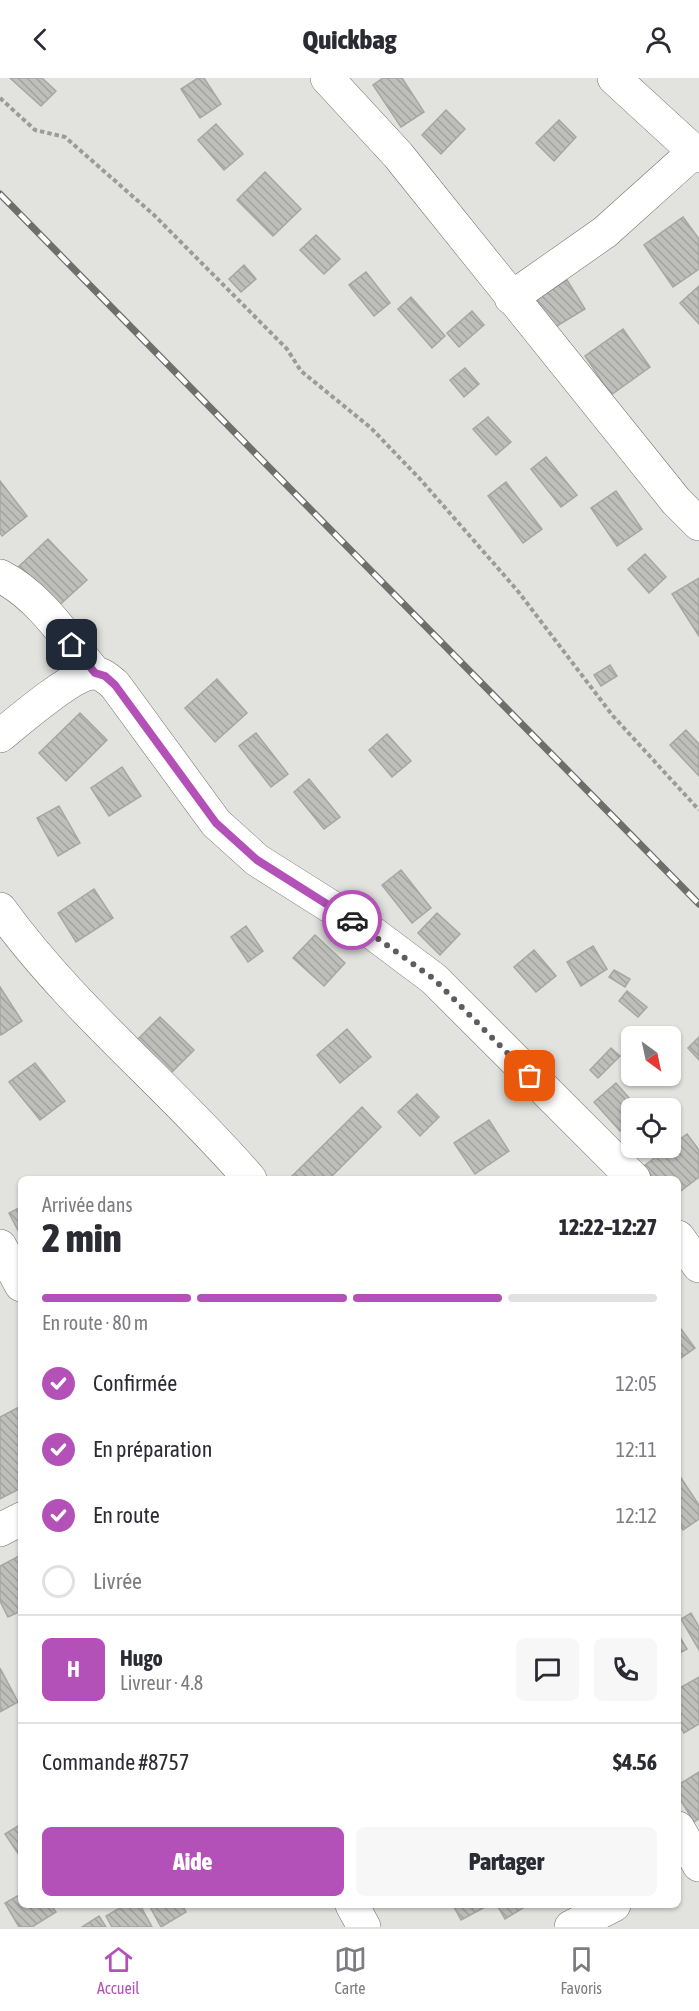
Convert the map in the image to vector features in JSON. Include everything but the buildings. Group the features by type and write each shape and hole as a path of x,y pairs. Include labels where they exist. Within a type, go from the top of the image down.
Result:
{"street":[{"path":"327,78 398,154 511,298 676,501 699,524"},
{"path":"511,298 605,232 697,154 614,78"},
{"path":"0,576 14,583 48,616 95,673"},
{"path":"0,736 84,675 95,673 105,676 115,685 216,823 257,860 375,934 434,979 631,1176"},
{"path":"0,909 34,956 212,1135 247,1176"},
{"path":"681,1241 699,1266"},
{"path":"0,1246 18,1279"},
{"path":"0,1530 18,1521"},
{"path":"681,1836 693,1866"},
{"path":"354,1908 364,1927"},
{"path":"571,1927 608,1908"}],"path":[{"path":"0,98 35,130 65,137 154,215 287,349 301,371 371,429 420,478 517,590 613,716 699,810"}],"railway":[{"path":"0,194 699,904"}],"way so far":[{"path":"352,920 375,934 434,979 530,1076"}],"route":[{"path":"72,645 95,673 105,676 115,685 216,823 257,860 352,920"}]}
